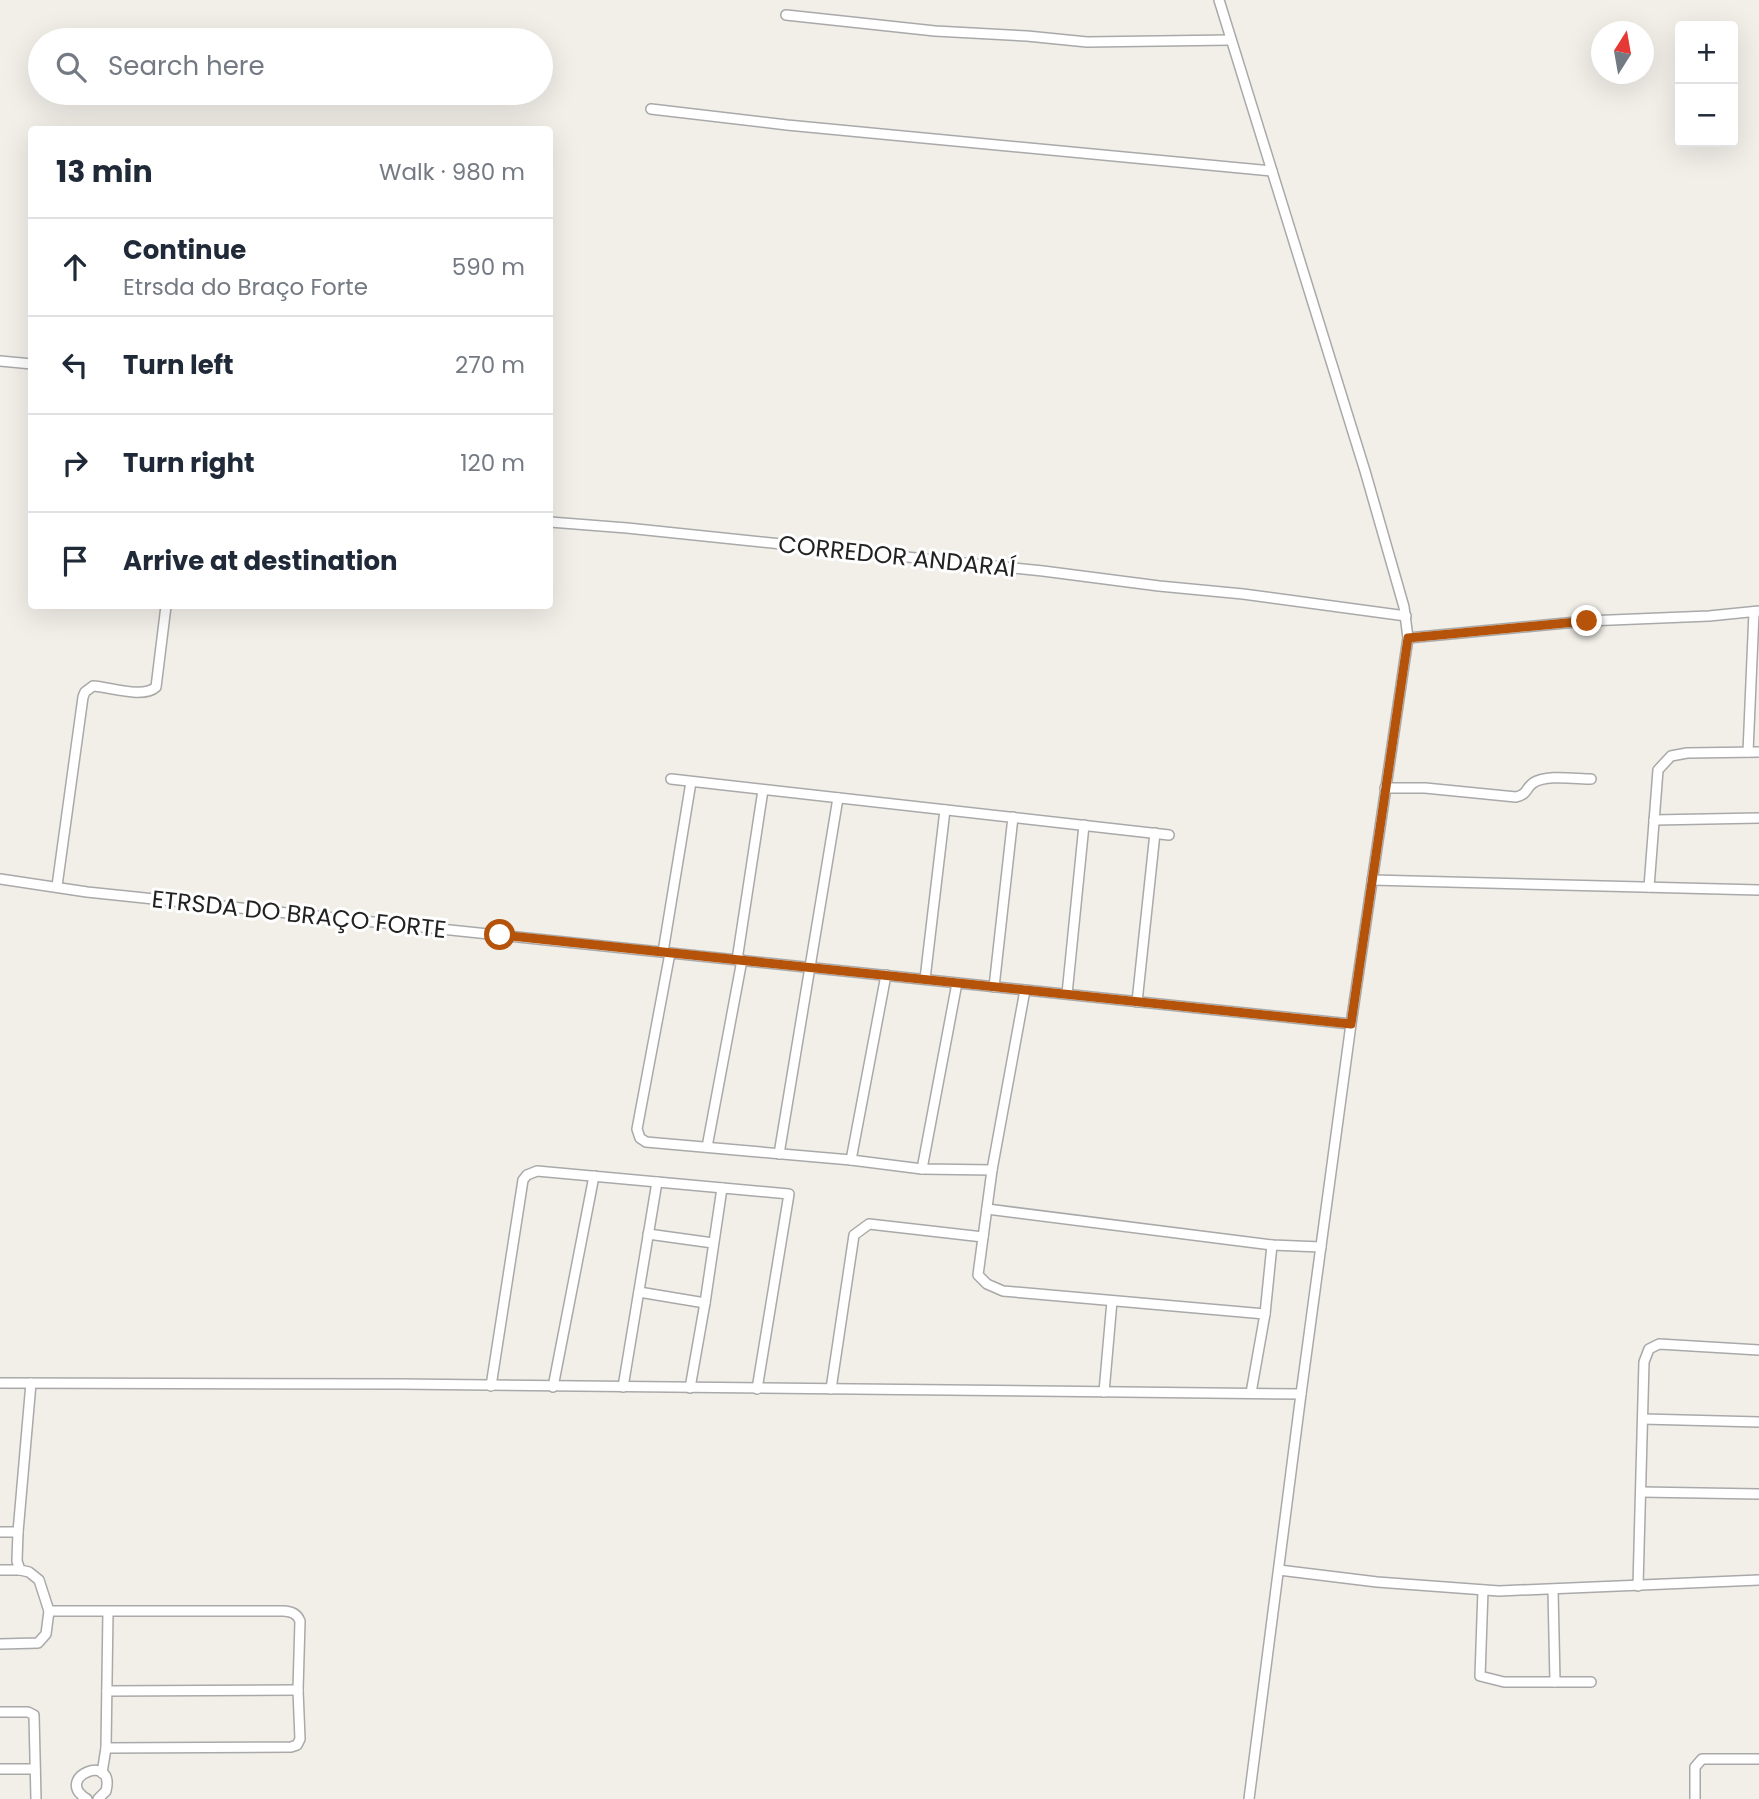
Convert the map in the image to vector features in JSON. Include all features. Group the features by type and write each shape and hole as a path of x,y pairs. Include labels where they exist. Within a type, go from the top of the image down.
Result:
{"street":[{"path":"1219,0 1366,471 1406,615 1408,638 1351,1024 1249,1799"},
{"path":"786,15 935,31 1027,36 1087,43 1231,40"},
{"path":"651,109 799,126 1272,171"},
{"path":"0,360 28,364"},
{"name":"CORREDOR ANDARAÍ","path":"553,522 968,563 1406,615"},
{"path":"57,886 83,697 93,686 138,693 152,691 156,687 166,609"},
{"path":"1408,638 1587,621 1709,616 1757,611 1748,752"},
{"path":"1648,887 1658,770 1671,756 1687,753 1759,752"},
{"path":"671,779 1169,835"},
{"path":"1385,788 1425,788 1516,797 1525,793 1531,784 1542,779 1591,779"},
{"path":"691,782 637,1129 640,1138 646,1142 922,1169 992,1170"},
{"path":"707,1147 739,960 763,790"},
{"path":"779,1154 838,798"},
{"path":"925,979 945,810"},
{"path":"994,987 1013,817"},
{"path":"1654,820 1759,818"},
{"path":"1067,994 1084,825"},
{"path":"1137,1002 1155,833"},
{"name":"ETRSDA DO BRAÇO FORTE","path":"0,878 87,892 1351,1024"},
{"path":"1372,880 1759,890"},
{"path":"851,1160 886,975"},
{"path":"922,1169 957,983"},
{"path":"1025,990 992,1170 978,1275 987,1284 1003,1291 1265,1314"},
{"path":"491,1386 523,1180 537,1171 789,1194 757,1389"},
{"path":"553,1387 594,1176"},
{"path":"623,1387 657,1182"},
{"path":"690,1388 722,1188"},
{"path":"987,1209 1272,1245 1321,1247"},
{"path":"831,1389 854,1235 869,1223 984,1237"},
{"path":"648,1234 713,1243"},
{"path":"1251,1393 1265,1314 1272,1245"},
{"path":"639,1292 705,1303"},
{"path":"1104,1392 1112,1301"},
{"path":"1638,1586 1644,1362 1649,1349 1659,1344 1759,1350"},
{"path":"0,1383 1301,1394"},
{"path":"20,1570 17,1561 18,1532 31,1383"},
{"path":"1643,1419 1759,1422"},
{"path":"1641,1492 1759,1494"},
{"path":"0,1532 18,1532"},
{"path":"0,1570 20,1570 39,1580 49,1611 46,1634 37,1643 0,1644"},
{"path":"1279,1570 1377,1582 1499,1591 1759,1580"},
{"path":"1483,1590 1480,1676 1504,1682 1591,1682"},
{"path":"1553,1590 1555,1682"},
{"path":"49,1611 285,1611 295,1613 300,1621 300,1739 295,1746 106,1748"},
{"path":"102,1773 106,1748 108,1612"},
{"path":"107,1691 298,1690"},
{"path":"0,1712 28,1712 34,1715 36,1799"},
{"path":"1695,1799 1695,1767 1702,1759 1759,1759"},
{"path":"0,1769 35,1769"},
{"path":"83,1798 77,1786 79,1776 93,1769 102,1773 108,1787 98,1799"}],"route":[{"path":"500,935 1351,1024 1408,638 1587,621"}]}
